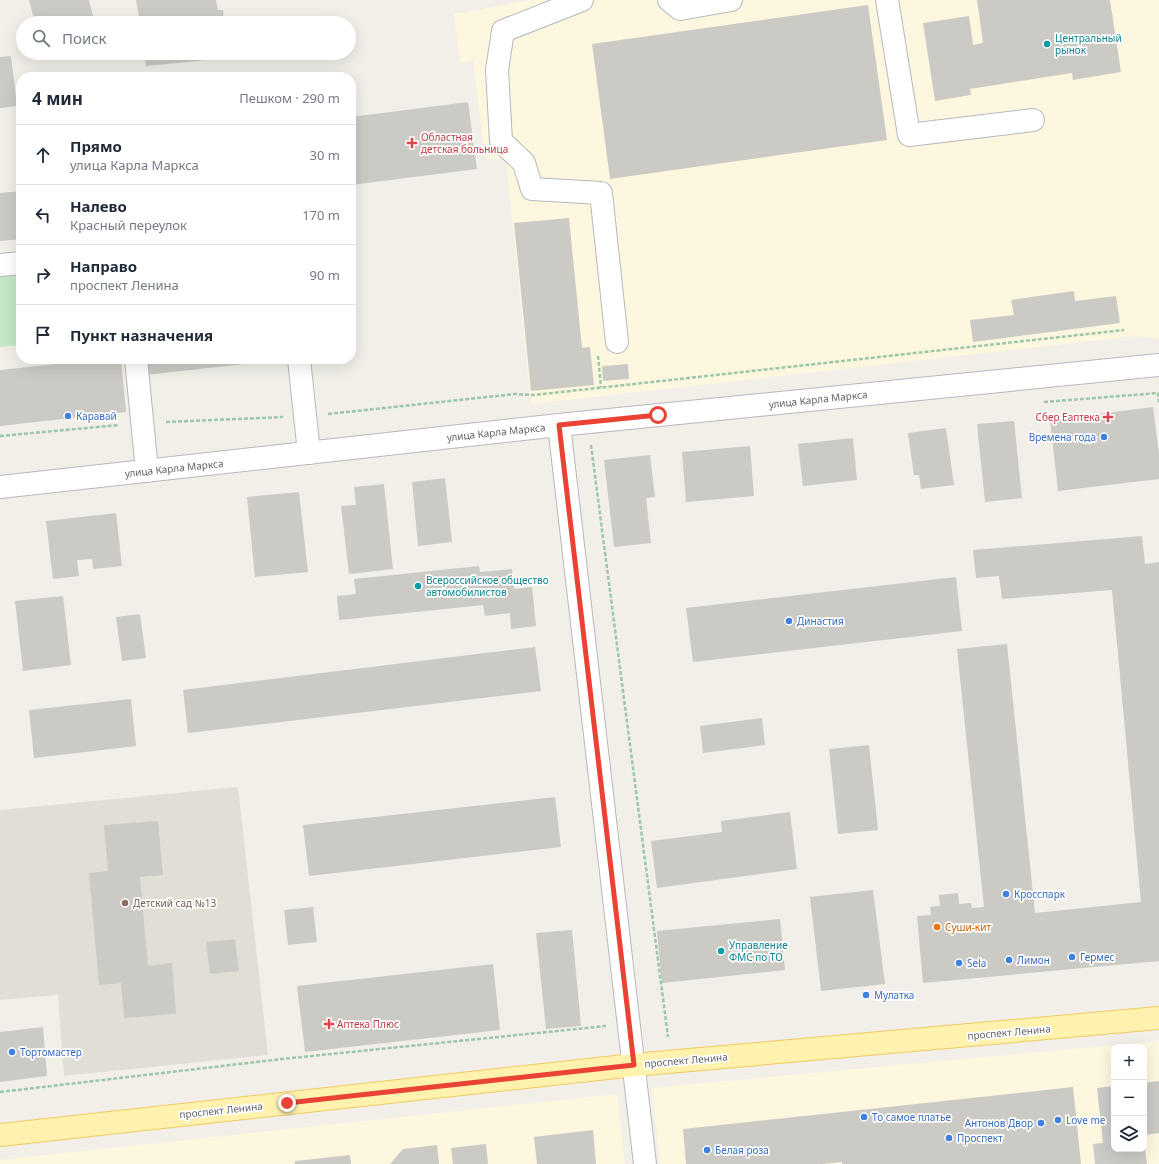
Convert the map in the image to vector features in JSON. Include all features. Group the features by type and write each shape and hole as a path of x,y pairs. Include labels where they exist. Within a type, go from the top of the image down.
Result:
{"main road":[{"name":"проспект Ленина","path":"0,1135 634,1065 1159,1018"}],"street":[{"path":"582,0 503,31 497,70 501,141 524,163 532,189 601,193 617,342"},
{"path":"669,0 680,9 732,0"},
{"path":"887,0 908,135 1033,120"},
{"path":"0,265 16,263"},
{"path":"136,364 147,471"},
{"path":"300,364 309,453"},
{"name":"улица Карла Маркса","path":"0,487 559,425 1159,365"},
{"path":"559,425 634,1065 644,1164"}],"path":[{"path":"0,436 142,423 305,416 514,394 534,395 1124,330"},
{"path":"1158,393 1159,402"},
{"path":"590,445 668,1037"},
{"path":"0,1092 282,1059 607,1026"}],"shaded area":[{"name":"Центральный рынок","path":"532,0 1159,0 1159,339 1135,336 531,404 506,159 485,159 473,60 460,63 454,14"},
{"name":"Детский сад №13","path":"238,787 268,1055 64,1076 58,995 0,1000 0,810"},
{"path":"1159,1041 1159,1164 660,1164 652,1088 1111,1045 1111,1152 1147,1152 1147,1044 1127,1044"},
{"path":"617,1094 625,1164 0,1164 0,1160"}],"green space":[{"path":"16,270 16,345 0,347 0,272"}],"building":[{"path":"29,0 89,0 93,16 33,16"},
{"path":"136,0 216,0 218,10 223,10 223,16 139,16"},
{"name":"Центральный рынок","path":"977,0 1110,0 1121,72 1073,80 1072,73 970,89 971,95 935,101 923,23 969,16 973,45 983,43"},
{"path":"868,5 887,140 610,179 592,44"},
{"path":"11,56 16,106 0,108 0,57"},
{"path":"145,60 208,60 146,66"},
{"name":"Областная детская больница","path":"468,102 477,169 356,184 356,116"},
{"path":"16,191 16,239 0,241 0,193"},
{"path":"569,218 582,348 590,347 594,385 531,391 514,223"},
{"path":"1074,291 1075,301 1116,296 1120,323 973,342 970,320 1014,315 1011,300"},
{"path":"57,364 121,364 126,412 0,426 0,370"},
{"path":"144,364 244,364 145,375"},
{"path":"628,364 629,379 603,381 602,366"},
{"name":"Времена года","path":"1153,407 1159,455 1159,479 1058,491 1050,420"},
{"path":"1014,421 1022,498 985,502 977,424"},
{"path":"946,428 954,485 921,489 919,475 914,475 908,433"},
{"path":"853,438 857,480 803,486 798,444"},
{"path":"750,446 754,496 686,502 682,452"},
{"path":"650,455 655,497 646,498 651,543 614,547 604,460"},
{"path":"445,478 452,542 418,546 412,482"},
{"path":"384,484 393,569 349,574 341,506 356,505 354,487"},
{"path":"299,492 308,572 255,577 247,497"},
{"path":"116,513 122,566 93,569 92,559 77,560 79,576 53,579 46,521"},
{"path":"1142,536 1145,564 1159,562 1159,961 923,983 917,916 931,915 930,907 940,906 939,895 958,893 959,904 971,903 972,908 984,907 957,649 1007,644 1035,913 1141,902 1112,590 1002,599 999,576 976,578 973,550"},
{"name":"Всероссийское общество автомобилистов","path":"479,566 480,572 512,569 514,589 532,587 536,626 511,629 510,613 485,616 483,605 339,620 337,596 356,594 354,579"},
{"path":"956,577 962,631 693,662 686,608"},
{"path":"63,596 71,665 23,671 15,601"},
{"path":"140,614 146,658 122,661 116,617"},
{"path":"535,647 541,691 188,733 183,690"},
{"path":"131,699 136,746 34,758 29,710"},
{"path":"762,718 765,745 703,753 700,726"},
{"path":"869,745 878,830 838,834 829,749"},
{"path":"555,797 561,847 309,876 303,825"},
{"path":"790,812 797,869 657,888 651,841 722,832 721,821"},
{"path":"158,821 163,875 140,877 148,966 172,963 176,1014 124,1018 121,983 99,985 89,873 108,871 104,825"},
{"path":"873,890 885,984 821,991 810,897"},
{"path":"313,907 317,942 288,945 284,910"},
{"name":"Управление ФМС по ТО","path":"780,919 785,970 662,983 657,931"},
{"path":"572,930 581,1026 546,1029 536,933"},
{"path":"235,939 239,971 210,974 206,942"},
{"path":"493,964 500,1030 305,1052 297,986"},
{"path":"43,1027 47,1076 0,1082 0,1032"},
{"path":"1159,1081 1159,1133 1147,1135 1147,1116 1147,1083"},
{"path":"1111,1086 1111,1152 1145,1152 1147,1164 1095,1164 1093,1144 1103,1143 1097,1088"},
{"name":"Проспект","path":"1073,1087 1081,1164 842,1164 842,1162 822,1164 686,1164 683,1129"},
{"path":"593,1130 596,1164 537,1164 534,1137"},
{"path":"486,1144 488,1164 453,1164 451,1148"},
{"path":"437,1145 439,1164 390,1164 403,1149"},
{"path":"350,1155 351,1164 295,1164 295,1161"}],"place":[{"name":"Центральный рынок","path":"1047,44"},
{"name":"Областная детская больница","path":"412,143"},
{"name":"Каравай","path":"68,416"},
{"name":"Сбер Еаптека","path":"1108,417"},
{"name":"Времена года","path":"1104,437"},
{"name":"Всероссийское общество автомобилистов","path":"418,586"},
{"name":"Династия","path":"789,621"},
{"name":"Кросспарк","path":"1006,894"},
{"name":"Детский сад №13","path":"125,903"},
{"name":"Суши-кит","path":"937,927"},
{"name":"Управление ФМС по ТО","path":"721,951"},
{"name":"Гермес","path":"1072,957"},
{"name":"Лимон","path":"1009,960"},
{"name":"Sela","path":"959,963"},
{"name":"Мулатка","path":"866,995"},
{"name":"Аптека Плюс","path":"329,1024"},
{"name":"Тортомастер","path":"12,1052"},
{"name":"То самое платье","path":"864,1117"},
{"name":"Love me","path":"1058,1120"},
{"name":"Антонов Двор","path":"1041,1123"},
{"name":"Проспект","path":"949,1138"},
{"name":"Белая роза","path":"707,1150"}],"route":[{"path":"287,1103 634,1065 559,425 658,415"}]}
